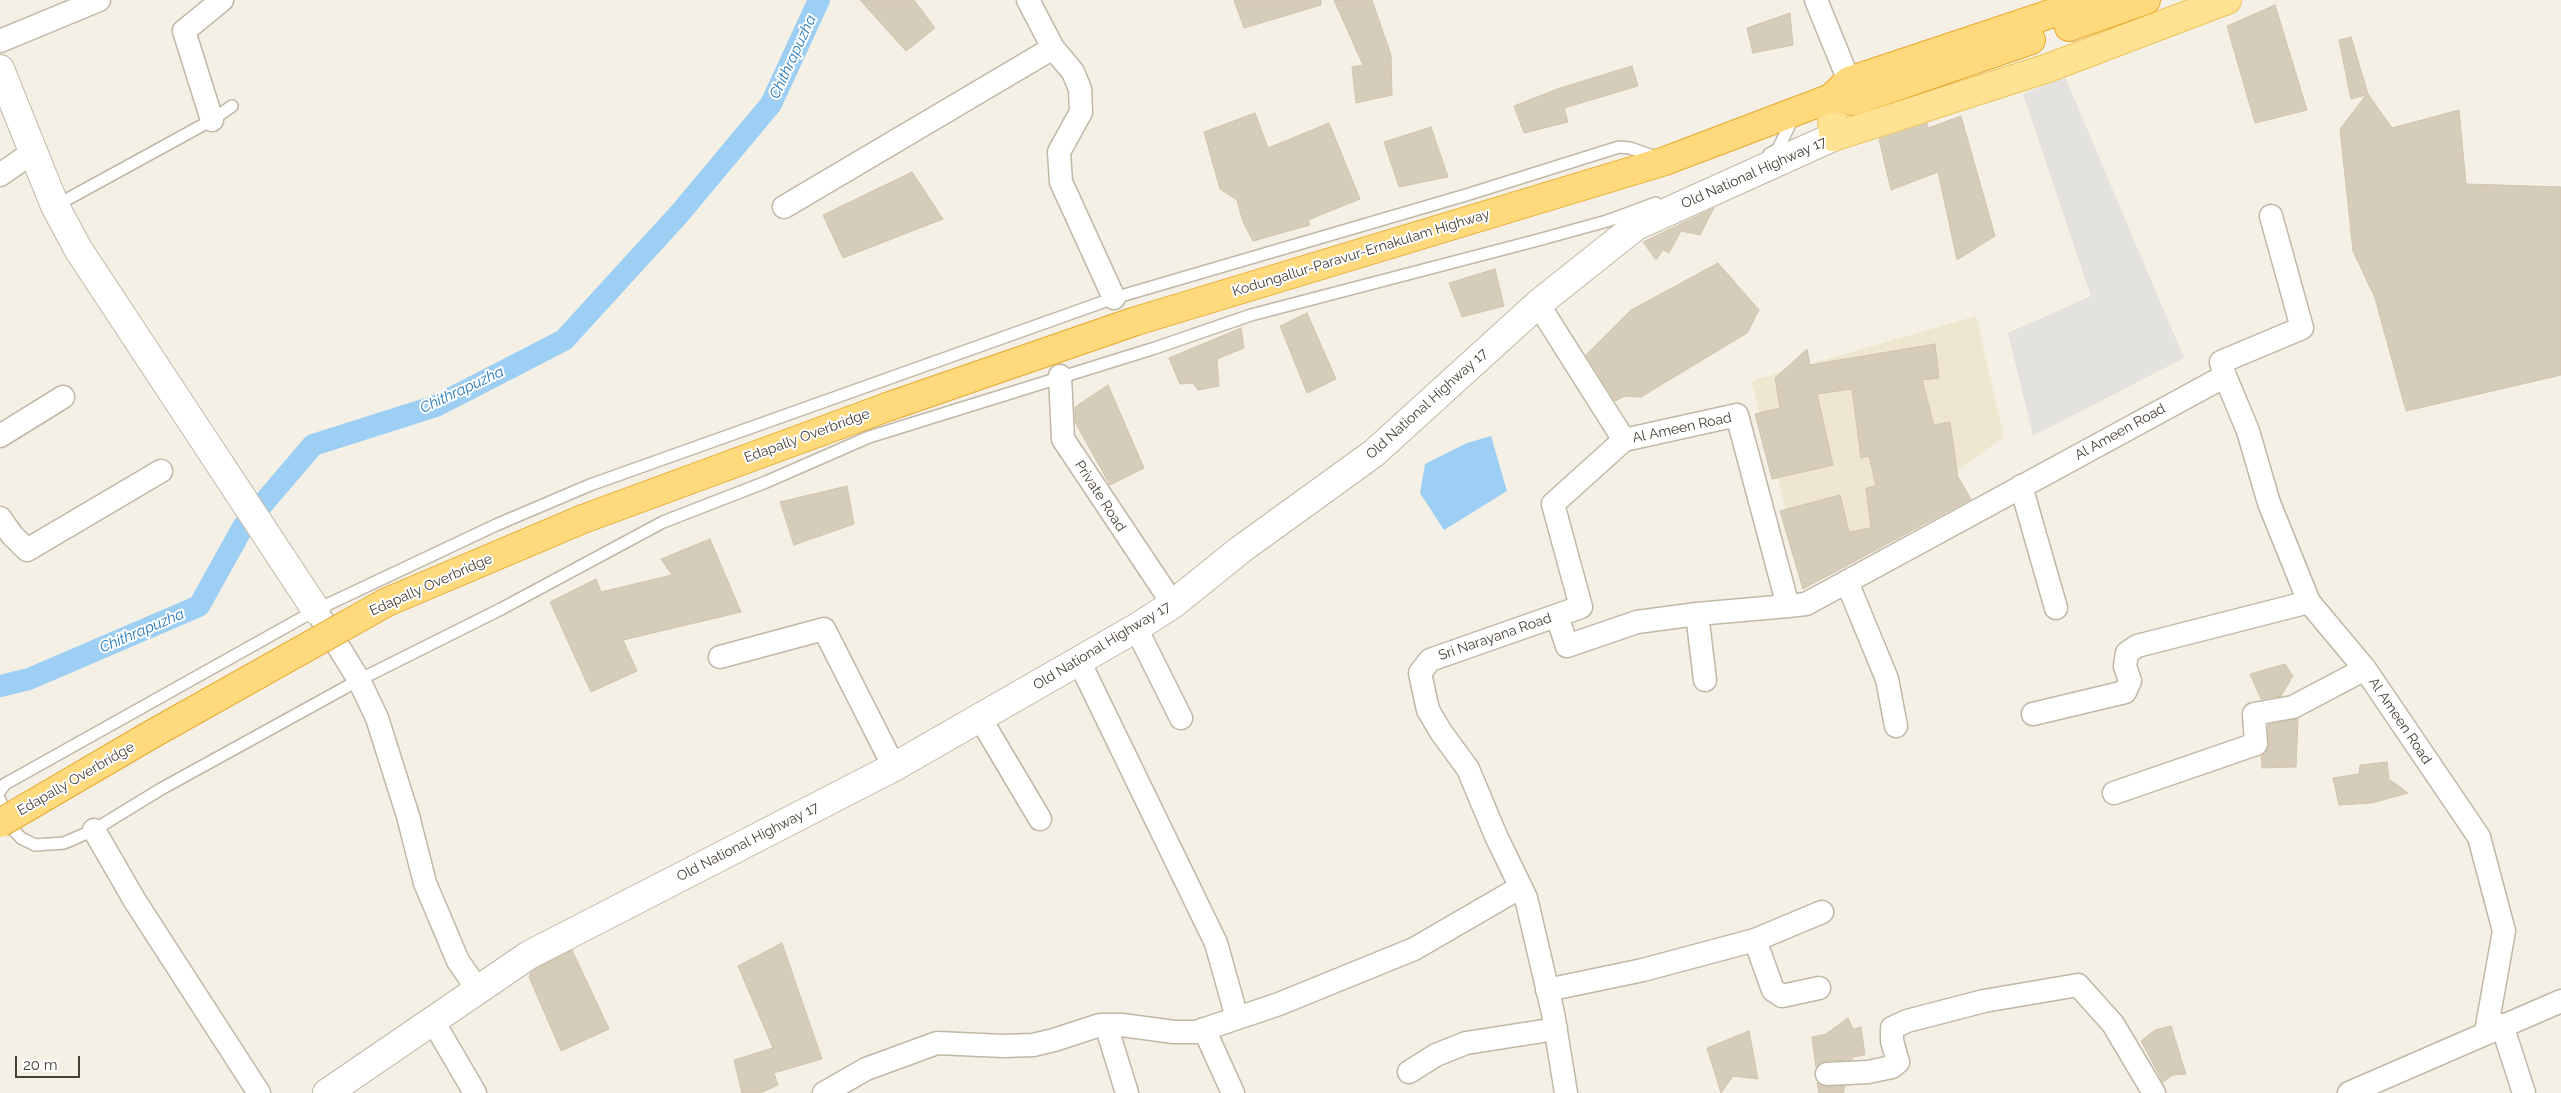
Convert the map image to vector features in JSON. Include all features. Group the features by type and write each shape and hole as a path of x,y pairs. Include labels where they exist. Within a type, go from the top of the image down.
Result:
{"highway":[{"name":"Kodungallur-Paravur-Ernakulam Highway","path":"890,406 1136,321 1665,161 1796,112 1840,90 2092,0"},
{"name":"Kodungallur-Paravur-Ernakulam Highway","path":"1840,90 1854,101 2146,0"},
{"name":"Edapally Overbridge","path":"0,823 163,728 387,602 583,520 890,406"}],"main road":[{"name":"Old National Highway 17","path":"1840,90 1833,137 2048,68 2227,0"}],"street":[{"path":"0,41 98,0"},
{"path":"212,120 184,32 222,0"},
{"path":"1028,0 1053,48 1073,72 1080,89 1081,112 1059,152 1061,182 1114,298"},
{"path":"1816,0 1840,90"},
{"path":"784,207 1053,48"},
{"path":"0,69 55,206 78,249 316,610 358,680 377,718 395,773 425,883 458,961 478,990"},
{"name":"Old National Highway 17","path":"327,1093 529,955 894,767 1136,628 1173,604 1240,550 1374,453 1538,304 1636,226 1833,137"},
{"path":"0,175 33,152"},
{"path":"2224,376 2221,362 2302,328 2271,216"},
{"name":"Al Ameen Road","path":"1538,304 1624,440 1737,415 1788,606 1806,604 2224,376 2248,431 2269,503 2309,602 2365,669 2478,837 2504,931 2494,1028"},
{"name":"Private Road","path":"1060,376 1063,439 1173,604"},
{"path":"0,436 63,397"},
{"name":"Sri Narayana Road","path":"1566,1093 1556,1029 1526,898 1496,836 1468,769 1441,732 1428,710 1420,673 1430,660 1581,608 1553,504 1624,440"},
{"path":"0,518 12,535 27,550 161,471"},
{"path":"2021,486 2056,608"},
{"path":"1847,582 1887,679 1896,726"},
{"path":"2033,714 2125,692 2130,681 2125,666 2127,653 2137,646 2309,602"},
{"path":"1557,616 1567,646 1637,622 1697,614 1788,606"},
{"path":"1697,614 1705,680"},
{"path":"1136,628 1181,718"},
{"path":"720,657 824,629 894,767"},
{"path":"1078,662 1216,943 1237,1018"},
{"path":"2114,793 2256,744 2254,714 2293,707 2365,669"},
{"path":"980,718 1040,819"},
{"path":"94,830 135,901 259,1093"},
{"path":"824,1093 866,1068 937,1043 1004,1046 1033,1045 1106,1025 1122,1025 1174,1032 1196,1032 1279,1004 1414,949 1521,887"},
{"path":"1547,990 1643,970 1755,940 1822,912"},
{"path":"1755,940 1772,990 1782,996 1819,988"},
{"path":"1827,1074 1868,1072 1892,1067 1898,1062 1892,1041 1892,1028 1907,1021 1984,1001 2078,985 2113,1024 2154,1093"},
{"path":"2349,1093 2494,1028 2561,1001"},
{"path":"433,1021 475,1093"},
{"path":"1106,1025 1127,1093"},
{"path":"2494,1028 2524,1093"},
{"path":"1204,1029 1233,1093"},
{"path":"1409,1072 1436,1055 1466,1043 1556,1029"}],"lane":[{"path":"55,206 212,120 232,106"},
{"path":"0,800 10,826 21,838 35,845 64,843 94,830 161,789 358,680 500,609 663,522 766,482 869,437 1155,348 1250,315 1538,240 1624,214 1709,183 1778,149 1796,112"},
{"path":"0,791 5,784 316,610 496,525 590,485 1114,298 1466,195 1619,147 1640,151 1665,161"}],"shaded area":[{"path":"2065,77 2184,358 2033,436 2008,333 2091,296 2023,94"},
{"path":"1976,316 2004,437 1805,579 1751,381"}],"water":[{"path":"1491,436 1507,491 1444,530 1420,493 1425,464 1467,443"}],"building":[{"path":"860,0 914,0 935,28 906,51"},
{"path":"1234,0 1321,0 1321,5 1244,28"},
{"path":"1334,0 1372,0 1391,55 1392,95 1356,103 1352,67 1363,65"},
{"path":"2275,5 2307,110 2255,123 2227,26"},
{"path":"1790,13 1793,45 1753,53 1747,28"},
{"path":"2351,37 2368,94 2392,128 2459,110 2466,184 2561,187 2561,375 2406,411 2375,298 2353,251 2340,129 2366,95 2351,99 2339,40"},
{"path":"1632,66 1638,86 1564,108 1568,122 1524,133 1514,106 1557,89"},
{"path":"1255,113 1268,148 1329,123 1360,199 1308,220 1310,225 1253,241 1243,222 1237,200 1220,189 1204,132"},
{"path":"1961,116 1995,236 1957,260 1938,172 1891,190 1879,139 1927,123 1928,128"},
{"path":"1431,127 1448,177 1399,187 1384,142"},
{"path":"912,172 943,219 843,258 823,215"},
{"path":"1714,208 1700,235 1681,231 1669,253 1663,250 1656,260 1643,242"},
{"path":"1718,263 1759,310 1747,333 1641,397 1625,396 1615,401 1586,355 1631,310"},
{"path":"1495,269 1504,306 1462,317 1449,283"},
{"path":"1307,313 1336,379 1307,393 1280,326"},
{"path":"1241,328 1244,348 1217,359 1219,386 1198,390 1193,383 1180,384 1169,358"},
{"path":"1935,344 1939,378 1922,380 1934,425 1950,422 1958,477 1971,499 1803,589 1780,511 1840,495 1849,532 1871,528 1866,488 1876,486 1869,456 1861,458 1852,389 1817,394 1833,465 1772,479 1755,414 1780,408 1775,378 1807,349 1810,365"},
{"path":"1108,385 1144,468 1110,485 1075,422 1075,407"},
{"path":"847,486 854,524 794,545 780,502"},
{"path":"710,539 741,612 623,640 637,671 591,692 550,602 596,579 601,592 672,575 661,559"},
{"path":"2285,664 2293,676 2281,696 2261,699 2250,674"},
{"path":"2298,719 2296,767 2262,768 2261,756 2267,751 2269,744 2268,725"},
{"path":"2387,762 2389,779 2408,793 2372,803 2339,805 2333,778 2359,774 2360,765"},
{"path":"782,943 822,1059 774,1073 778,1085 760,1093 742,1093 734,1060 773,1048 738,966"},
{"path":"572,950 609,1029 561,1051 529,977 537,968"},
{"path":"1848,1018 1853,1029 1861,1027 1865,1055 1853,1057 1852,1060 1826,1061 1816,1067 1812,1037 1826,1034"},
{"path":"2171,1026 2186,1074 2173,1075 2163,1082 2141,1041 2155,1030"},
{"path":"1749,1031 1758,1079 1733,1076 1721,1093 1707,1048"},
{"path":"1817,1083 1827,1087 1845,1086 1843,1093 1819,1093"}],"waterway":[{"name":"Chithrapuzha","path":"0,686 29,679 199,606 243,527 313,445 436,406 564,340 680,213 771,104 819,0"}]}
